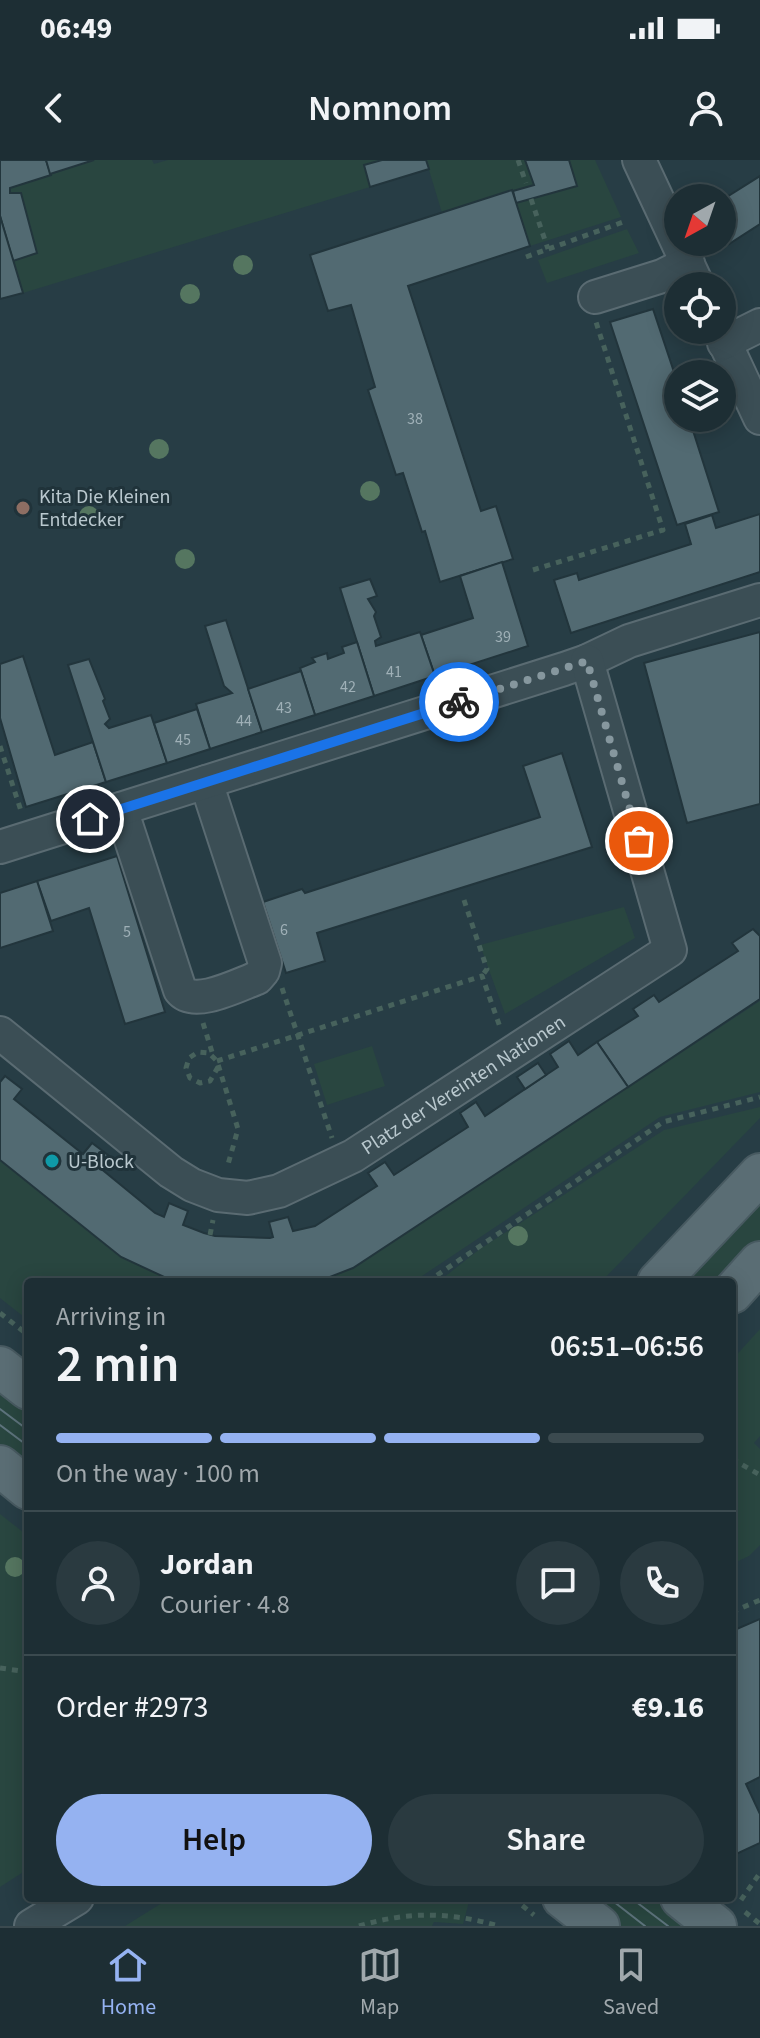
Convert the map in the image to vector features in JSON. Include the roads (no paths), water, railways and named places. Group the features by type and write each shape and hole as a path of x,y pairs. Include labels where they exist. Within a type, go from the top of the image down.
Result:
{"main road":[{"path":"662,1278 760,1174"},
{"path":"736,1289 760,1262"},
{"path":"0,1367 24,1386"},
{"path":"0,1466 24,1486"},
{"path":"694,1902 729,1913"},
{"path":"550,1907 599,1926"}],"street":[{"path":"639,160 692,272"},
{"path":"596,309 664,276"},
{"path":"736,332 760,325"},
{"path":"726,344 760,418"},
{"path":"0,847 587,661 629,641 760,600"},
{"name":"Platz der Vereinten Nationen","path":"0,1033 171,1172 192,1185 218,1195 248,1198 279,1191 353,1156 670,950 587,661"},
{"path":"121,809 180,990 187,997 200,998 257,978 263,971 265,958 206,782"},
{"path":"31,1926 70,1902"}],"tram line":[{"path":"0,1409 24,1427"},
{"path":"0,1425 24,1443"},
{"path":"614,1902 645,1926"},
{"path":"636,1902 668,1926"}],"place":[{"name":"Kita Die Kleinen Entdecker","path":"23,508"},
{"name":"U-Block","path":"52,1161"}]}
